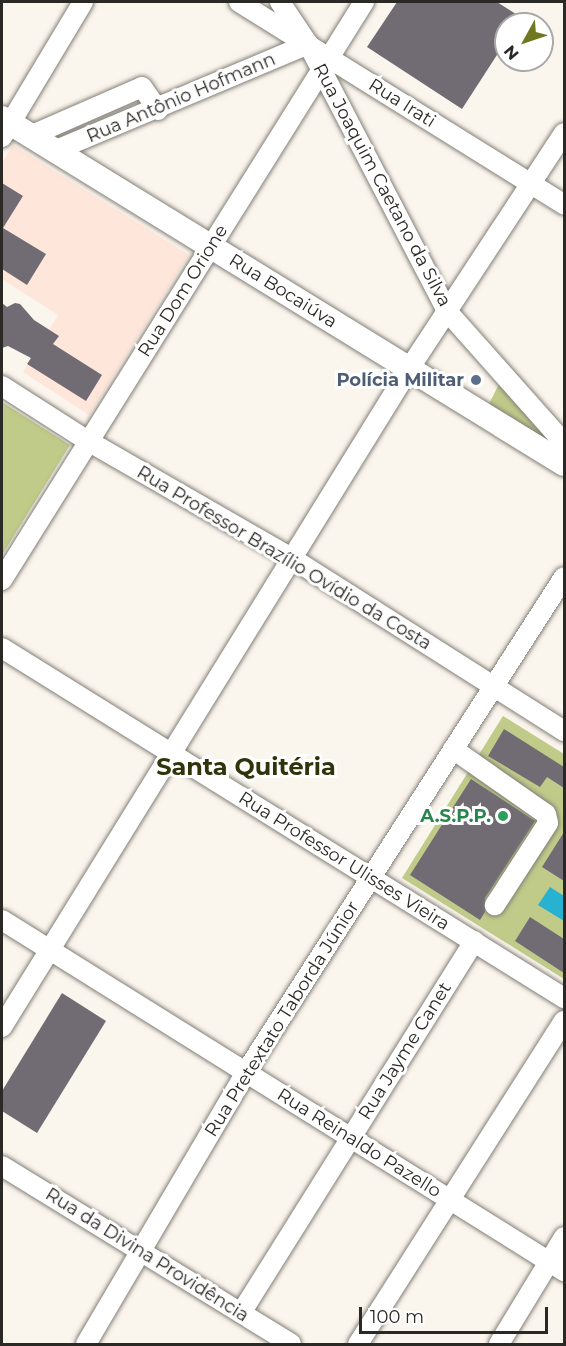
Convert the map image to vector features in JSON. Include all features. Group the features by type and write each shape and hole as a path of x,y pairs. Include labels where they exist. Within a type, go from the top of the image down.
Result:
{"main road":[{"name":"Rua Bocaiúva","path":"11,129 54,151 564,465"}],"street":[{"path":"11,129 83,2"},
{"name":"Rua Irati","path":"240,2 308,44 325,64 564,204"},
{"name":"Rua Joaquim Caetano da Silva","path":"280,2 308,44"},
{"name":"Rua Dom Orione","path":"2,580 364,2"},
{"name":"Rua Antônio Hofmann","path":"54,151 158,110 308,44"},
{"name":"Rua Joaquim Caetano da Silva","path":"325,64 447,311 564,443"},
{"path":"11,129 142,87 158,110"},
{"path":"2,1027 410,369 564,133"},
{"name":"Rua Professor Brazílio Ovídio da Costa","path":"2,386 88,441 293,559 564,731"},
{"name":"Rua Pretextato Taborda Júnior","path":"86,1344 246,1072 564,576"},
{"name":"Rua Professor Ulisses Vieira","path":"2,648 564,998"},
{"path":"453,749 546,814 548,823 495,904"},
{"name":"Rua Reinaldo Pazello","path":"2,920 557,1266"},
{"name":"Rua Jayme Canet","path":"241,1314 474,941"},
{"path":"358,1344 564,1021"},
{"name":"Rua da Divina Providência","path":"2,1166 291,1344"},
{"path":"499,1344 557,1266 564,1237"}],"shaded area":[{"path":"13,145 189,255 89,415 23,372 58,315 2,279 2,163"}],"green space":[{"path":"502,378 562,449 489,404"},
{"path":"2,402 70,445 2,555"},
{"name":"A.S.P.P.","path":"503,716 564,754 564,979 402,878"}],"water":[{"path":"550,887 564,896 564,921 538,905"}],"building":[{"path":"397,2 497,2 513,12 494,12 494,60 462,109 367,47"},
{"path":"2,183 23,196 3,228 46,254 27,285 2,269"},
{"path":"2,303 7,307 15,303 20,304 34,320 59,336 53,344 102,375 86,401 27,364 31,358 8,346 2,348"},
{"path":"504,729 564,767 564,788 547,777 540,787 488,756"},
{"path":"471,779 535,821 485,898 485,912 480,920 410,875"},
{"path":"564,832 564,881 542,867"},
{"path":"530,917 564,939 564,973 515,941"},
{"path":"62,993 106,1021 37,1133 2,1111 2,1091"}],"place":[{"name":"Polícia Militar","path":"476,380"},
{"name":"A.S.P.P.","path":"503,816"}],"district":[{"name":"Santa Quitéria","path":"246,767"}]}
